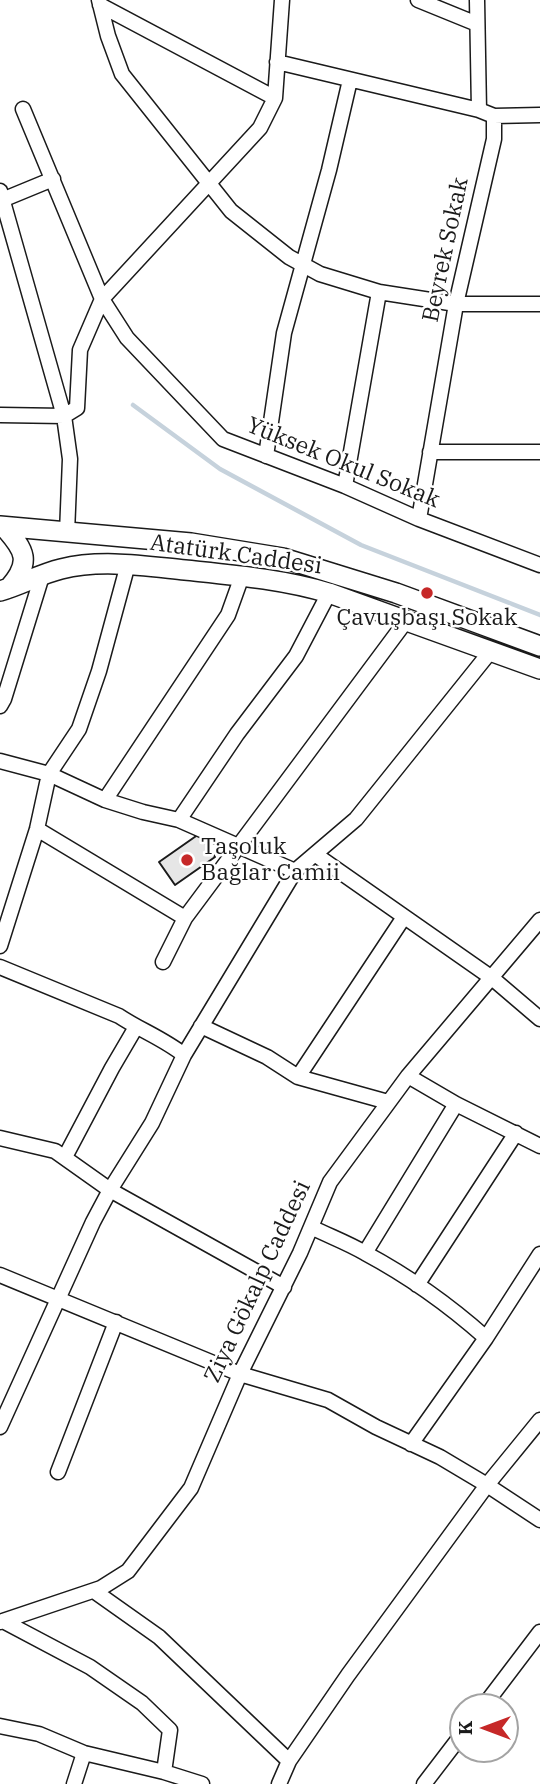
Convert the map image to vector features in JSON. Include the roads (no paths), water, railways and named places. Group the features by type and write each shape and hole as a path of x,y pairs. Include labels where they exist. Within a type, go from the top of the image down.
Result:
{"main road":[{"name":"Atatürk Caddesi","path":"2,527 191,543 283,558 396,593 540,646"},
{"path":"2,527 19,544 23,556 20,576 5,589"},
{"name":"Atatürk Caddesi","path":"5,589 61,569 93,564 128,564 242,576 302,585 329,593 540,669"}],"street":[{"path":"0,415 64,416 77,408 80,351 102,299 260,128 275,98 282,0"},
{"path":"418,0 477,24"},
{"path":"479,110 477,24 480,2"},
{"path":"100,3 275,98"},
{"path":"100,3 108,36 122,74 231,211 289,257 320,274 379,292 456,304 540,304"},
{"path":"277,62 479,110 494,116 540,114"},
{"path":"266,456 284,333 329,170 350,80"},
{"name":"Yüksek Okul Sokak","path":"23,109 102,299 127,338 223,439 540,565"},
{"name":"Beyrek Sokak","path":"419,519 456,304 494,139 494,116"},
{"path":"54,179 1,196 64,416 70,459 68,533"},
{"path":"345,486 379,292"},
{"path":"430,452 540,452"},
{"path":"0,946 37,829 49,774 79,729 99,671 128,564"},
{"path":"0,706 43,576"},
{"path":"104,800 228,615 242,576"},
{"path":"179,820 237,734 296,656 329,593"},
{"path":"163,962 185,918 406,621"},
{"path":"0,1427 110,1190 152,1123 184,1055 295,872 356,819 490,652"},
{"path":"0,761 49,774 104,800 179,820 295,872"},
{"path":"37,829 185,918"},
{"path":"316,855 492,978 540,1019"},
{"path":"298,1077 404,917"},
{"name":"Ziya Gökalp Caddesi","path":"1,1622 94,1591 128,1571 191,1488 240,1374 284,1287 330,1182 408,1076 540,920"},
{"path":"0,967 118,1016 166,1041 184,1055"},
{"path":"201,1026 267,1057 298,1077 388,1102"},
{"path":"65,1157 136,1027"},
{"path":"408,1076 456,1104 540,1146"},
{"path":"365,1253 456,1104"},
{"path":"417,1285 516,1133"},
{"path":"0,1138 55,1151 110,1190 284,1287"},
{"path":"311,1227 365,1253 417,1285 453,1309 486,1338"},
{"path":"411,1444 486,1338 540,1254"},
{"path":"0,1275 240,1374 328,1400 440,1457 540,1520"},
{"path":"58,1472 116,1322"},
{"path":"279,1784 289,1761 348,1675 487,1485 540,1420"},
{"path":"94,1591 159,1637 289,1761"},
{"path":"1,1622 90,1667 142,1703 170,1730 164,1772"},
{"path":"494,1693 540,1632"},
{"path":"0,1726 38,1734 84,1753 202,1784"},
{"path":"424,1784 449,1751"},
{"path":"74,1784 84,1753"}],"waterway":[{"path":"133,405 220,469 361,545 540,615"}],"place":[{"name":"Çavuşbaşı Sokak","path":"427,593"},
{"name":"Taşoluk Bağlar Camii","path":"187,860"}]}
